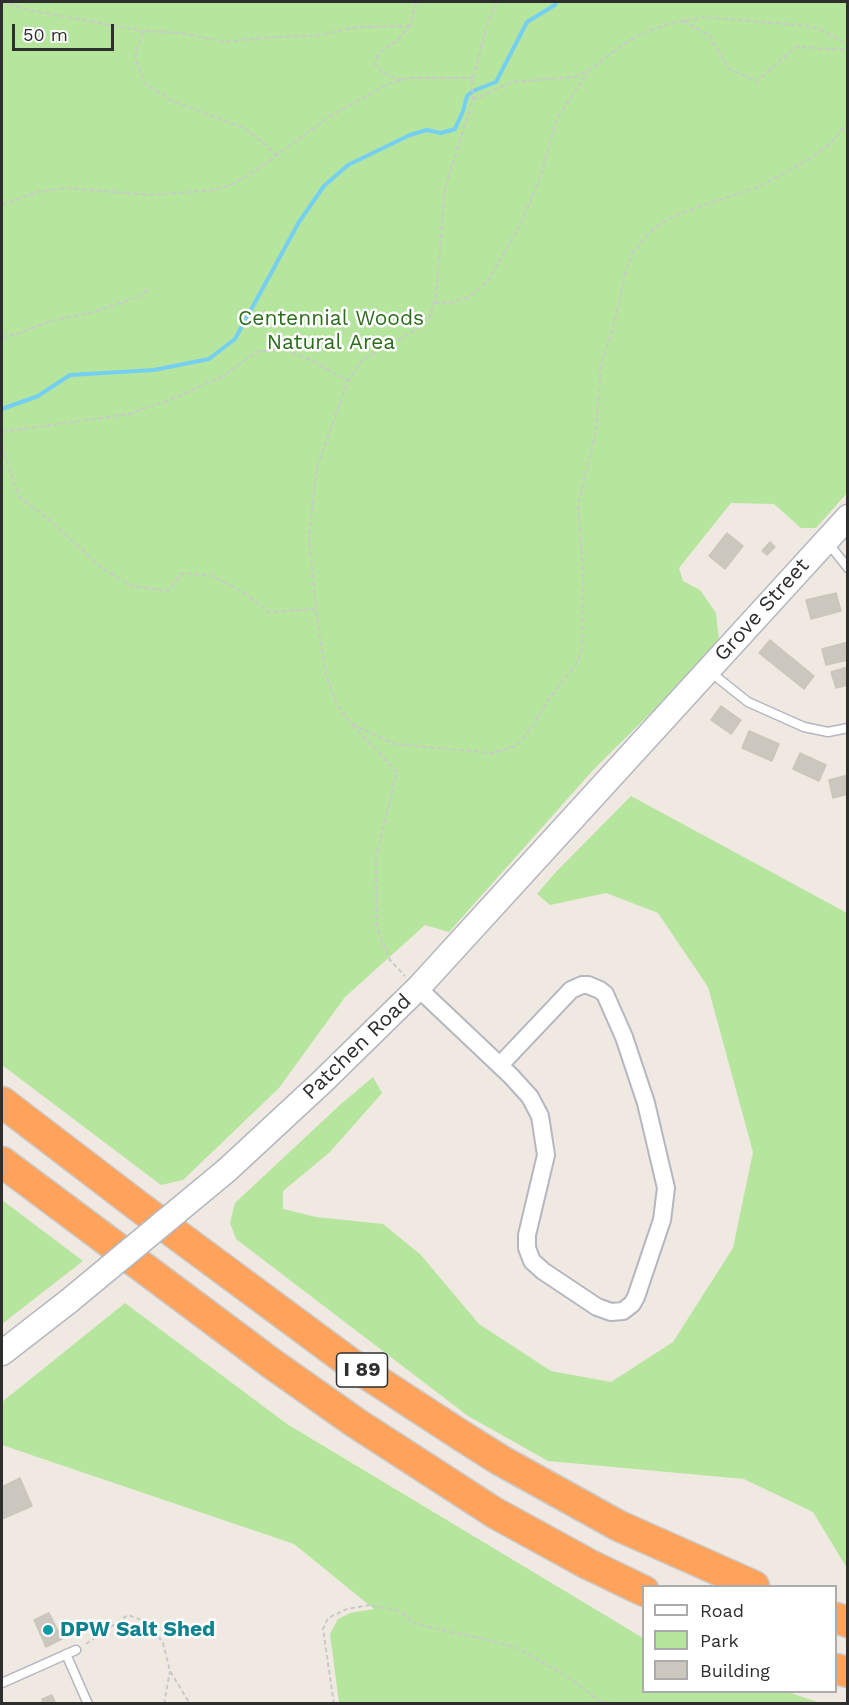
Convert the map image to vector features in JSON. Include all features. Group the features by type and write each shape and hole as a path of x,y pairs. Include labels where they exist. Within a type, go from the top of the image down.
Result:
{"highway":[{"name":"I 89","path":"2,1102 350,1363 462,1436 619,1526 750,1585"},
{"name":"I 89","path":"2,1162 271,1363 364,1429 495,1513 588,1564 642,1590"}],"street":[{"name":"Grove Street","path":"677,703 848,517"},
{"name":"Patchen Road","path":"2,1353 227,1170 322,1082 418,988 677,703"},
{"path":"418,988 500,1065 537,1108 546,1155 527,1235 529,1255 543,1270 597,1307 611,1312 623,1311 632,1304 636,1297 662,1220 666,1188 646,1103 624,1037 605,994 588,985 572,990 500,1065"}],"lane":[{"path":"826,541 848,568"},
{"path":"708,670 748,702 804,727 828,732 848,728"},
{"path":"2,1683 76,1650"},
{"path":"66,1654 88,1704"}],"path":[{"path":"2,2 29,10 143,31 182,33 224,42 316,36 357,27 410,26"},
{"path":"402,80 383,73 375,64 379,53 398,40 410,26 417,2"},
{"path":"418,988 390,960 376,927 376,857 397,772 337,705 326,675 309,538 317,467 348,381 362,360 419,328 430,317 436,296 445,188 473,100 474,78 488,21 497,2"},
{"path":"473,100 512,82 574,77 589,70 628,41 646,32 671,23 705,17 808,27 822,30 848,45"},
{"path":"683,21 710,35 729,69 757,81 796,47 848,50"},
{"path":"143,31 135,57 145,84 173,101 244,128 277,156"},
{"path":"434,303 453,302 469,297 488,281 521,224 542,172 557,118 589,70"},
{"path":"2,205 37,192 66,188 151,195 214,190 231,185 257,170 330,116 388,84 402,80 440,77 474,78"},
{"path":"352,724 394,744 493,753 516,746 577,663 582,649 583,570 578,505 596,432 601,364 613,329 626,270 633,252 649,233 665,221 681,213 760,186 810,159 831,143 848,123"},
{"path":"2,337 17,334 50,321 94,312 141,296 149,288"},
{"path":"2,432 129,414 175,398 223,376 256,352 283,349 315,362 348,381"},
{"path":"2,446 19,497 44,515 102,568 132,586 168,591 182,573 213,576 243,592 269,612 316,609"},
{"path":"334,1704 323,1629 328,1618 347,1608 370,1605 399,1611 415,1623 518,1648 568,1677 598,1700 613,1704"},
{"path":"76,1650 128,1615 149,1623 163,1643 170,1671 190,1704"},
{"path":"164,1704 170,1671"}],"green space":[{"name":"Centennial Woods Natural Area","path":"2,2 847,2 847,493 816,528 801,528 774,504 731,503 679,568 683,581 700,590 716,613 719,640 674,690 594,769 449,932 425,925 345,997 279,1088 183,1180 161,1185 2,1065"},
{"path":"631,796 847,913 847,1568 813,1512 744,1479 548,1461 468,1416 236,1239 230,1223 235,1203 373,1077 382,1093 330,1152 283,1191 283,1209 316,1217 383,1224 420,1254 479,1324 551,1371 611,1382 673,1342 733,1248 753,1152 708,987 658,913 606,893 550,905 537,894"},
{"path":"2,1200 83,1261 2,1324"},
{"path":"125,1303 287,1424 642,1637 642,1693 791,1693 820,1703 339,1703 330,1634 338,1619 350,1613 374,1609 294,1544 2,1445 2,1402"}],"building":[{"path":"727,533 743,546 725,569 709,556"},
{"path":"770,542 775,547 767,555 762,551"},
{"path":"836,593 841,611 811,619 806,600"},
{"path":"770,640 814,676 804,689 759,653"},
{"path":"848,642 848,660 826,665 822,649"},
{"path":"848,667 848,685 836,688 831,672"},
{"path":"721,706 741,720 731,734 711,720"},
{"path":"749,731 779,744 772,761 742,748"},
{"path":"800,753 826,765 819,781 793,769"},
{"path":"848,775 848,794 833,798 829,780"},
{"path":"20,1478 32,1506 2,1519 2,1487"},
{"name":"DPW Salt Shed","path":"49,1613 62,1639 46,1647 34,1620"},
{"path":"52,1695 56,1704 43,1704 42,1699"}],"waterway":[{"path":"2,409 38,396 70,375 154,370 209,359 235,339 299,222 324,186 348,165 410,135 427,130 441,133 455,129 467,96 473,91 496,82 527,22 555,5 556,2"}],"place":[{"name":"DPW Salt Shed","path":"48,1630"}]}
